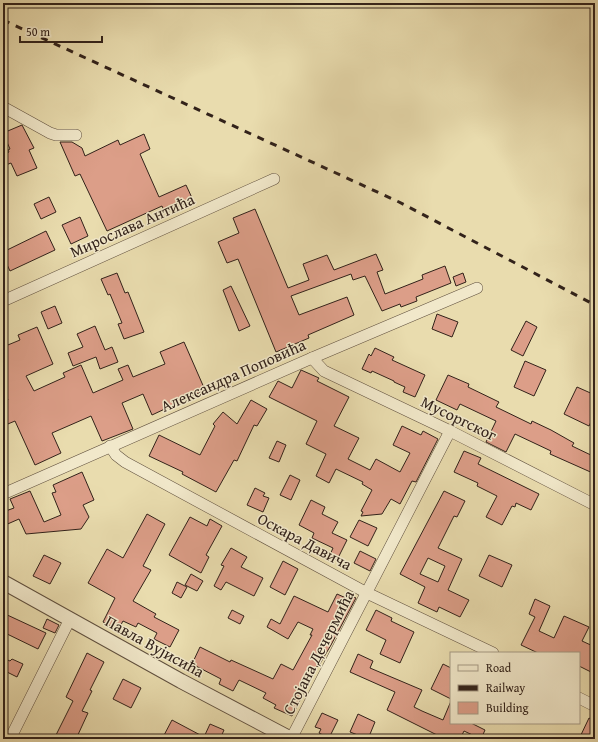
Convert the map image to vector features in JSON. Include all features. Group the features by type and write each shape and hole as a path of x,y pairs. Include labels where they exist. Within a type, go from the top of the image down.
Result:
{"street":[{"path":"3,107 50,133 56,135 76,135"},
{"name":"Мирослава Антића","path":"3,301 274,179"},
{"name":"Александра Поповића","path":"3,494 312,358 477,288"},
{"name":"Мусоргског","path":"312,358 324,371 450,431 595,505"},
{"name":"Стојана Дечермића","path":"291,739 450,431"},
{"name":"Оскара Давича","path":"110,446 116,455 125,462 367,593 491,652"},
{"name":"Павла Вујисића","path":"3,582 291,739"},
{"path":"10,739 70,619"},
{"path":"580,698 595,706"}],"building":[{"path":"22,125 34,148 29,150 37,168 17,176 11,163 3,166 3,155 9,152 8,150 10,149 3,133"},
{"path":"144,134 150,149 140,154 159,197 186,185 193,200 165,213 162,206 107,231 80,174 75,176 60,142 72,142 82,148 85,156 118,140 120,145"},
{"path":"49,197 56,212 41,219 34,204"},
{"path":"255,209 288,288 309,280 303,264 327,255 334,270 376,254 383,270 377,272 385,294 423,279 422,275 445,266 451,283 416,297 417,301 401,307 400,304 382,311 365,276 353,280 351,274 291,296 299,315 347,297 354,315 308,335 309,338 276,352 238,259 227,263 218,242 239,233 233,218"},
{"path":"80,217 88,236 71,244 62,225"},
{"path":"46,231 55,250 10,271 3,256 3,252"},
{"path":"117,273 125,293 128,292 144,332 124,339 118,324 122,323 110,294 108,295 101,279"},
{"path":"463,273 466,282 456,286 453,277"},
{"path":"231,286 250,326 239,331 223,290"},
{"path":"55,306 62,323 48,329 41,312"},
{"path":"437,314 458,322 452,337 432,329"},
{"path":"526,321 537,327 523,356 511,350"},
{"path":"95,326 105,350 112,347 118,362 100,369 96,357 73,366 68,353 83,347 77,334"},
{"path":"37,327 53,364 26,376 34,391 65,377 63,373 81,365 93,393 123,380 118,369 128,365 133,377 165,364 160,352 184,342 205,390 152,415 143,394 122,403 133,429 102,441 91,416 52,433 61,453 35,465 15,421 3,426 3,402 8,400 3,388 3,347 20,340 18,335"},
{"path":"375,348 394,357 392,360 425,375 415,397 403,392 405,387 394,381 372,371 371,373 362,369 369,354 371,356"},
{"path":"525,361 546,370 534,396 514,387"},
{"path":"301,370 319,378 317,381 349,397 334,426 359,438 348,459 370,470 376,459 400,472 410,453 393,445 402,426 421,435 423,431 438,439 416,482 412,481 400,504 391,499 382,514 361,516 363,512 361,511 372,490 362,484 363,482 336,469 329,483 316,476 326,454 306,444 317,421 269,397 278,381 292,388"},
{"path":"448,375 469,384 468,387 499,402 496,407 531,424 532,421 551,430 574,443 572,446 595,457 595,474 550,454 551,451 515,434 506,452 486,442 496,421 460,404 457,410 436,400"},
{"path":"577,387 595,395 595,414 589,426 564,414"},
{"path":"251,400 267,409 257,426 254,425 237,461 234,460 216,492 182,474 183,472 149,456 159,435 200,455 215,426 213,424 223,412 237,424"},
{"path":"277,441 286,445 279,462 269,458"},
{"path":"464,451 481,458 478,464 539,494 531,510 516,503 515,507 512,506 502,525 486,517 497,496 477,486 478,483 454,472"},
{"path":"82,472 94,500 83,505 89,517 81,529 26,534 19,519 3,526 3,512 14,508 10,499 30,491 44,522 61,515 52,493 56,492 53,485"},
{"path":"290,475 300,480 291,500 280,495"},
{"path":"255,488 265,493 263,496 269,498 263,512 247,505"},
{"path":"444,491 465,501 457,517 454,516 438,548 462,559 448,590 469,600 460,617 439,607 437,612 418,603 425,587 400,574","holes":["428,558 445,566 438,582 420,574"]},
{"path":"311,500 325,507 322,514 338,522 332,533 347,540 337,560 329,557 333,548 312,538 314,533 299,525"},
{"path":"147,514 165,524 143,566 151,570 133,601 156,614 154,617 179,630 170,647 154,639 157,633 138,623 136,627 123,621 118,630 103,622 115,598 88,583 107,549 123,558"},
{"path":"190,517 207,526 210,519 222,526 206,555 209,557 201,573 169,555"},
{"path":"359,520 377,528 368,546 350,537"},
{"path":"231,548 247,557 241,567 263,578 254,596 226,582 221,590 214,586 224,566 221,565"},
{"path":"360,551 376,559 370,571 354,563"},
{"path":"44,555 61,563 50,584 33,576"},
{"path":"489,555 512,565 502,587 479,576"},
{"path":"283,561 298,569 285,595 270,587"},
{"path":"191,574 203,581 197,591 185,585"},
{"path":"177,582 187,587 181,598 172,593"},
{"path":"337,594 346,598 348,594 356,598 331,645 318,667 317,666 292,716 274,708 276,705 263,698 266,693 239,680 233,691 219,684 221,679 192,664 200,647 230,662 231,660 273,679 281,664 293,670 312,635 310,635 313,629 298,622 288,639 267,627 271,619 280,624 294,596 328,612"},
{"path":"535,599 550,606 539,631 554,638 564,616 589,627 582,641 595,647 595,674 580,666 580,652 536,652 521,645 535,617 529,614"},
{"path":"232,610 244,616 240,624 228,618"},
{"path":"376,610 392,618 391,621 414,632 400,663 380,654 386,640 366,630"},
{"path":"3,613 46,633 38,649 3,632"},
{"path":"47,619 59,625 55,633 43,628"},
{"path":"87,653 104,662 90,690 92,691 82,711 88,713 76,739 54,739 73,701 66,697"},
{"path":"358,654 373,661 370,668 422,690 414,707 443,720 450,703 450,724 473,724 485,730 481,739 464,731 460,739 445,739 387,710 395,692 350,672"},
{"path":"3,658 10,661 12,659 23,664 17,677 3,670"},
{"path":"443,664 450,668 450,698 431,689"},
{"path":"123,679 141,688 131,708 113,699"},
{"path":"322,713 338,720 329,738 319,733 321,729 315,727"},
{"path":"358,714 375,722 368,739 350,732"},
{"path":"589,718 595,721 595,739 579,739"},
{"path":"172,720 204,737 210,724 224,730 220,739 162,739"}],"railway":[{"path":"3,20 399,202 595,305"}]}
